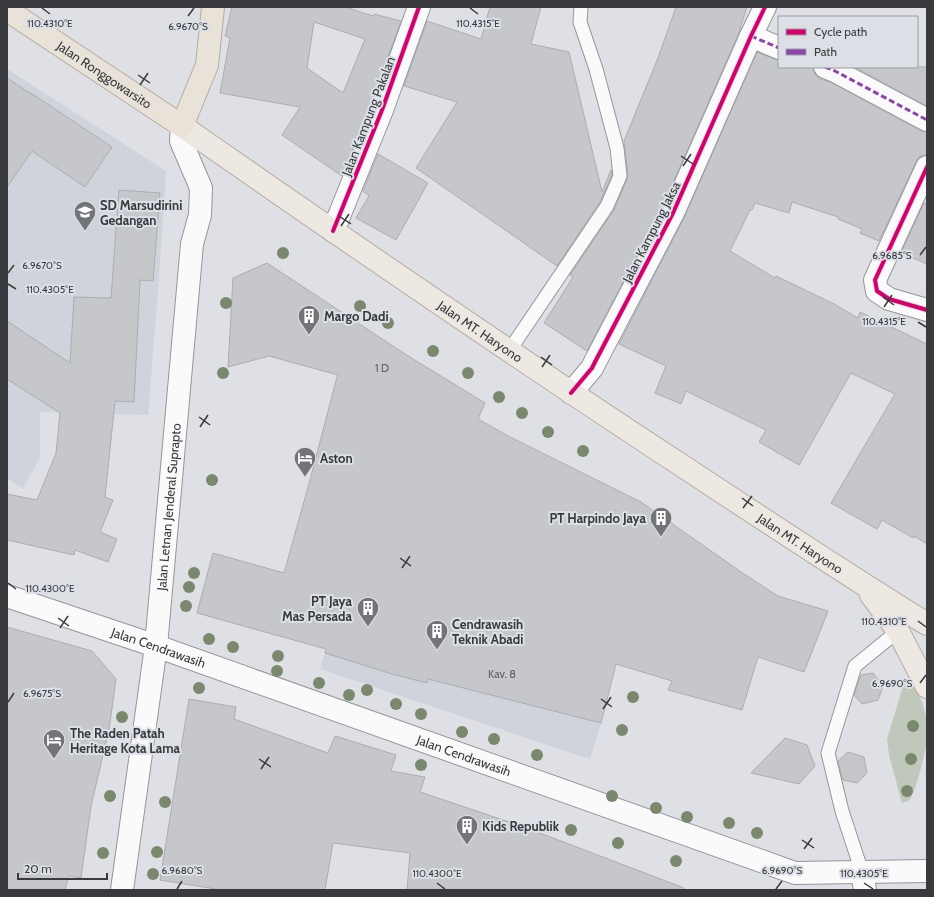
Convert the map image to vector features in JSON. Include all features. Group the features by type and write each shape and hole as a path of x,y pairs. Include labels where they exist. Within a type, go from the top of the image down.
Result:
{"highway":[{"path":"182,126 207,65 213,7"},
{"name":"Jalan Ronggowarsito","path":"7,10 182,126"}],"main road":[{"name":"Jalan Kampung Pakalan","path":"333,231 382,110 419,7"},
{"name":"Jalan Kampung Jaksa","path":"571,393 592,368 674,213 765,7"},
{"path":"751,36 778,48"},
{"path":"828,68 927,120"},
{"name":"Jalan MT. Haryono","path":"182,126 508,351 863,585 927,624"},
{"name":"Jalan Letnan Jenderal Suprapto","path":"122,890 156,646 192,244 200,215 201,188 181,141 182,126"},
{"path":"927,167 875,280 877,291 889,299 927,310"},
{"name":"Jalan MT. Haryono","path":"863,585 898,632 927,687"},
{"name":"Jalan Cendrawasih","path":"7,596 156,646 795,873 864,881 927,871"}],"lane":[{"path":"508,351 607,206 620,176 617,148 596,69 580,22 581,7"},
{"path":"864,881 842,811 828,753 855,666 898,632"}],"shaded area":[{"name":"SD Marsudirini Gedangan","path":"7,69 166,171 148,415 40,412 40,457 23,489 7,478"},
{"path":"325,653 426,683 428,679 601,723 590,759 320,669"}],"green space":[{"path":"904,683 911,683 920,697 925,714 927,733 926,746 911,798 902,803 889,755 887,739"}],"building":[{"path":"232,7 345,7 373,16 374,14 401,21 370,106 342,176 282,135 300,107 220,93 230,38 225,36","holes":["314,22 365,39 343,93 307,68"]},
{"path":"490,7 541,7 531,44 569,52 602,192 611,170 612,175 600,202 557,266 416,168 457,102 404,86 427,21 481,39"},
{"path":"676,7 747,7 738,35 662,208 587,351 544,323 573,277 570,275 614,210 627,179 628,175 624,141 658,58"},
{"path":"757,52 778,60 778,68 813,68 815,74 820,79 830,82 921,131 927,132 927,153 926,155 919,157 916,162 879,241 860,233 862,229 838,219 838,217 792,202 789,213 755,203 752,210 750,210 730,251 775,278 776,276 834,304 858,318 860,312 927,344 927,544 914,536 913,538 882,520 877,529 831,503 895,394 851,373 799,465 759,442 766,430 686,391 681,404 655,393 666,366 619,344 684,218"},
{"path":"927,67 927,106 856,68"},
{"name":"SD Marsudirini Gedangan","path":"7,78 112,147 85,187 32,151 7,187"},
{"path":"378,154 428,183 396,240 356,218 369,196 363,191"},
{"path":"119,190 160,193 153,281 140,280 134,402 115,401 105,497 113,500 100,532 117,539 108,562 75,550 74,555 7,540 7,494 37,500 56,453 60,413 7,379 7,321 70,363 74,297 111,298"},
{"path":"924,203 927,204 927,264 901,253"},
{"path":"267,263 405,354 485,403 478,419 508,436 641,502 778,596 828,611 804,672 758,657 742,710 668,690 672,681 616,664 601,723 428,679 427,683 392,674 325,653 326,649 197,613 213,553 284,573 338,375 269,356 228,367 233,278"},
{"path":"7,627 92,651 116,679 109,730 91,806 81,878 69,876 65,890 7,890"},
{"path":"873,673 883,686 878,700 862,704 854,695 861,675"},
{"path":"189,699 236,707 234,719 328,753 335,736 396,755 391,771 425,777 420,792 553,838 684,888 684,890 407,890 410,853 333,843 325,890 222,890 160,880"},
{"path":"785,738 807,745 815,766 799,784 751,773"},
{"path":"848,752 864,757 867,773 857,783 843,780 838,761"}],"marked path":[{"path":"751,36 778,48"},
{"path":"828,68 927,120"}],"cycle path":[{"path":"333,231 382,110 419,7"},
{"path":"571,393 592,368 673,213 765,7"},
{"path":"927,167 875,280 877,291 889,299 927,310"}],"place":[{"name":"SD Marsudirini Gedangan","path":"85,232"},
{"name":"Margo Dadi","path":"309,336"},
{"name":"Aston","path":"305,478"},
{"name":"PT Harpindo Jaya","path":"661,538"},
{"name":"PT Jaya Mas Persada","path":"368,628"},
{"name":"Cendrawasih Teknik Abadi","path":"437,650"},
{"name":"The Raden Patah Heritage Kota Lama","path":"54,760"},
{"name":"Kids Republik","path":"467,846"}]}
